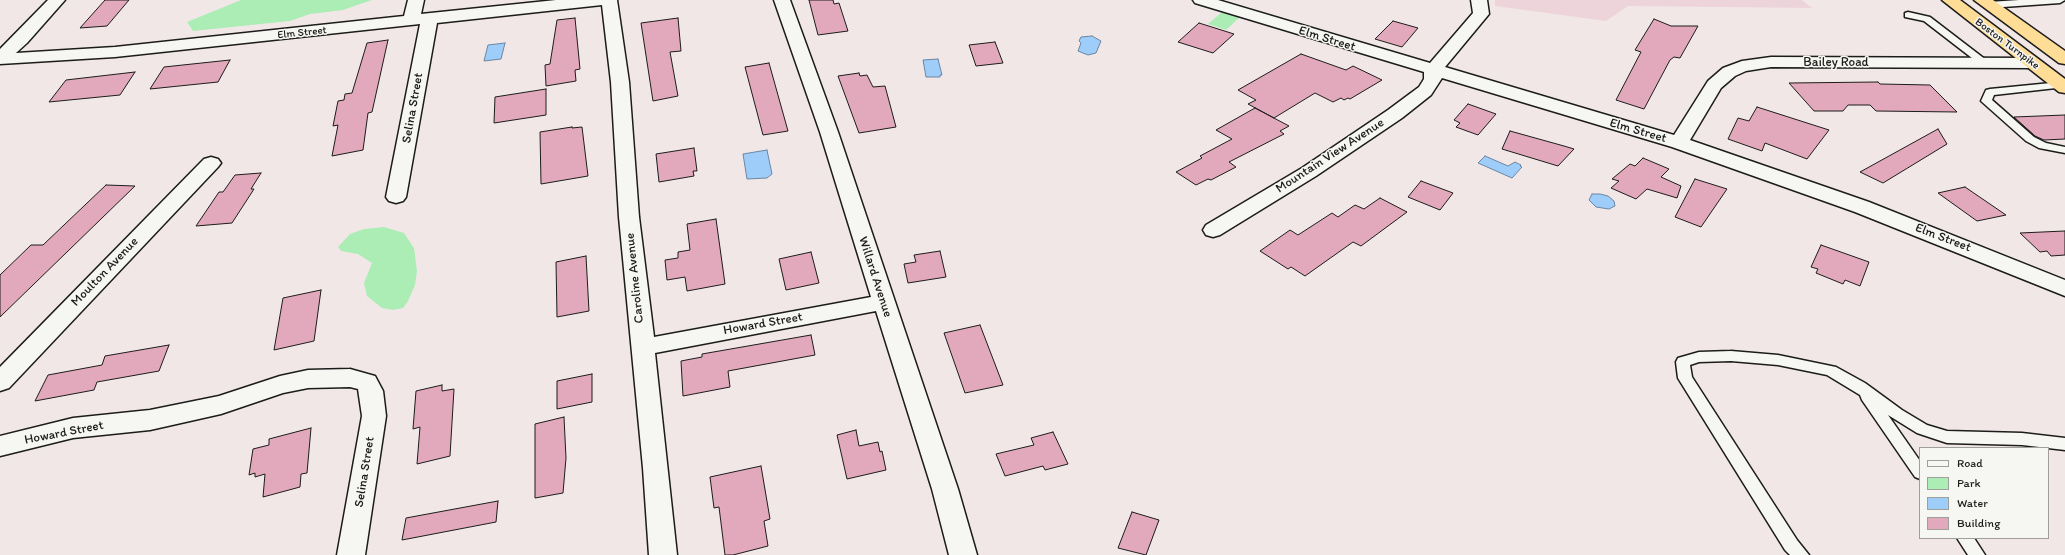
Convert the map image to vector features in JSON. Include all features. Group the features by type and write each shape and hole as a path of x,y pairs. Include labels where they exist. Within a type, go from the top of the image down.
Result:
{"highway":[{"name":"Boston Turnpike","path":"1950,0 2063,86"},
{"name":"Boston Turnpike","path":"1986,3 2062,54"}],"street":[{"path":"0,59 58,0"},
{"name":"Selina Street","path":"396,197 420,20 416,0"},
{"name":"Elm Street","path":"0,59 115,52 602,0"},
{"name":"Caroline Avenue","path":"609,0 620,82 629,217 663,555"},
{"name":"Willard Avenue","path":"782,0 829,132 945,489 963,555"},
{"name":"Elm Street","path":"1201,0 1680,143 1862,207 2065,288"},
{"path":"1433,70 1481,14 1479,0"},
{"name":"Bailey Road","path":"1680,143 1714,86 1729,72 1742,66 1771,62 2032,63"},
{"name":"Mountain View Avenue","path":"1213,230 1309,172 1395,114 1425,91 1433,79 1433,70"},
{"name":"Moulton Avenue","path":"0,382 211,163"},
{"name":"Howard Street","path":"643,347 884,302"},
{"name":"Howard Street","path":"0,446 73,428 150,420 221,405 280,385 308,379 350,378 366,382 370,389"},
{"name":"Selina Street","path":"351,555 374,416 370,389"}],"lane":[{"path":"1986,3 2060,0"},
{"path":"1908,15 1927,19 1985,63"},
{"path":"2063,86 1990,92 1986,101 2030,139 2043,146 2065,150"},
{"path":"1801,555 1791,545 1685,378 1683,362 1699,357 1731,356 1778,360 1831,371 1860,387 1897,414 1922,429 1947,437 2022,439 2065,444"},
{"path":"1860,387 1919,472"},
{"path":"1966,539 1977,555"}],"shaded area":[{"path":"1495,0 1802,0 1812,8 1628,6 1606,21 1495,6"}],"green space":[{"path":"241,0 372,0 343,10 310,14 290,21 193,31 187,22"},
{"path":"1222,12 1240,17 1226,30 1208,24"},
{"path":"384,227 404,233 414,248 417,271 415,285 408,301 403,308 393,310 382,308 367,296 364,283 372,263 358,254 341,251 338,247 350,234 364,229"}],"water":[{"path":"1092,36 1101,41 1096,53 1088,55 1078,51 1081,43 1079,41 1081,37"},
{"path":"505,43 501,59 484,61 488,45"},
{"path":"938,59 942,75 940,75 940,77 926,77 923,60"},
{"path":"767,150 772,174 767,178 747,179 743,154"},
{"path":"1485,156 1508,166 1515,162 1522,167 1512,178 1478,163"},
{"path":"1592,194 1608,196 1614,201 1615,206 1609,209 1596,207 1589,200"}],"building":[{"path":"105,0 129,0 107,26 80,28"},
{"path":"809,0 833,0 834,4 839,3 848,31 818,35"},
{"path":"575,18 580,69 575,70 576,81 546,86 545,65 550,64 557,20"},
{"path":"678,18 681,51 670,52 678,96 653,101 641,23"},
{"path":"1654,19 1671,26 1698,26 1680,58 1674,57 1670,60 1644,109 1616,100 1641,52 1635,50"},
{"path":"1393,21 1418,28 1402,47 1375,39"},
{"path":"1199,23 1234,34 1213,53 1178,42"},
{"path":"388,40 372,112 368,113 363,150 332,156 338,125 333,126 338,101 344,100 345,94 352,93 367,43"},
{"path":"995,42 1003,63 976,66 969,45"},
{"path":"1301,54 1346,70 1353,66 1382,80 1350,99 1348,98 1344,100 1341,98 1333,102 1315,93 1274,118 1248,104 1256,100 1238,90"},
{"path":"230,60 218,82 150,89 164,67"},
{"path":"769,63 788,131 763,135 745,67"},
{"path":"135,72 120,95 49,102 66,80"},
{"path":"859,73 860,76 867,75 873,87 885,86 896,127 859,133 838,76"},
{"path":"1878,82 1880,84 1930,85 1957,112 1876,111 1870,105 1848,105 1843,111 1814,111 1789,83"},
{"path":"546,89 546,115 494,123 495,97"},
{"path":"1468,104 1496,114 1478,135 1456,127 1460,123 1454,120"},
{"path":"1757,107 1829,130 1807,159 1765,143 1762,151 1728,139 1738,118 1749,121"},
{"path":"1255,108 1289,126 1280,131 1284,134 1229,162 1236,167 1211,180 1208,179 1196,185 1176,172 1202,158 1200,156 1232,139 1216,130"},
{"path":"2065,115 2065,139 2044,140 2035,136 2014,117"},
{"path":"582,127 588,176 541,184 540,132"},
{"path":"1938,129 1947,144 1883,183 1860,172"},
{"path":"1510,131 1574,149 1558,166 1502,149"},
{"path":"694,148 697,171 693,171 694,176 659,182 656,154"},
{"path":"1643,158 1669,169 1661,177 1681,186 1677,198 1647,189 1636,199 1611,188 1619,181 1612,179 1630,164 1635,166"},
{"path":"261,173 251,189 254,189 232,223 196,226 219,192 223,192 235,175"},
{"path":"1695,179 1727,189 1701,227 1675,217"},
{"path":"1421,181 1453,193 1440,210 1408,197"},
{"path":"106,185 135,186 0,317 0,275 31,245 43,245"},
{"path":"1965,187 2006,215 1977,221 1938,193"},
{"path":"1380,198 1407,212 1361,246 1353,242 1305,276 1291,267 1288,269 1260,251 1290,230 1298,235 1332,213 1338,217 1355,205 1364,209"},
{"path":"716,219 725,284 687,291 685,277 667,280 665,260 678,258 678,252 690,250 687,224"},
{"path":"2065,231 2065,255 2051,256 2047,251 2040,252 2020,233"},
{"path":"1821,245 1869,262 1860,286 1845,280 1843,284 1816,273 1818,269 1811,267"},
{"path":"940,251 946,277 908,283 904,264 916,262 914,255"},
{"path":"811,252 819,283 786,290 779,259"},
{"path":"586,256 589,311 557,317 556,262"},
{"path":"321,290 314,341 274,350 283,298"},
{"path":"980,325 1003,385 965,393 944,333"},
{"path":"811,335 815,355 728,371 730,387 683,396 681,361 702,357 702,354"},
{"path":"169,345 159,371 97,382 94,390 35,401 48,375 102,365 105,356"},
{"path":"592,374 592,402 557,409 557,381"},
{"path":"442,385 442,391 454,389 450,456 417,464 420,427 413,429 416,391"},
{"path":"564,417 566,458 563,493 535,498 535,424"},
{"path":"311,428 307,473 301,474 300,487 263,497 265,474 255,477 255,473 249,475 253,449 269,445 269,439"},
{"path":"856,430 859,446 878,442 880,452 882,451 886,470 847,479 837,435"},
{"path":"1053,432 1068,464 1045,470 1043,466 1005,476 996,454 1034,445 1031,438"},
{"path":"761,466 770,519 764,521 768,546 733,555 725,555 719,507 714,508 710,477"},
{"path":"498,501 496,522 402,540 406,518"},
{"path":"1132,512 1159,520 1146,555 1118,548"}]}
